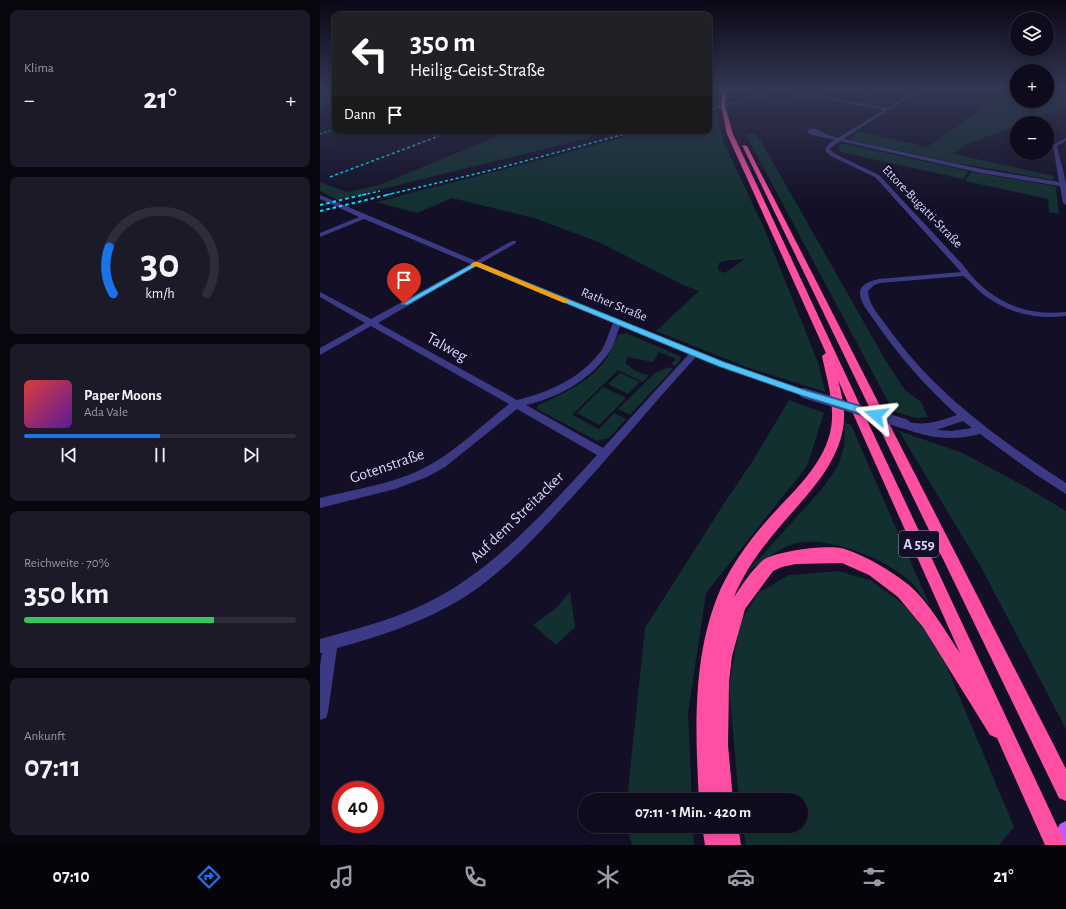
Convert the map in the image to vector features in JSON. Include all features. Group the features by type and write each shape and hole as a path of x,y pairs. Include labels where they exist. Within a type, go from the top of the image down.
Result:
{"highway":[{"name":"A 559","path":"728,127 730,134 1022,766 1057,845"},
{"name":"A 559","path":"736,127 738,134 1066,791"},
{"path":"709,793 706,725 708,681 716,624 726,594 741,566 768,530 816,475 826,456 837,428 835,393 817,321"},
{"path":"723,793 718,745 720,682 723,656 732,621 738,605 768,566 781,560 796,557 843,556 874,570 904,591 929,621 1022,766"},
{"path":"714,833 716,845"},
{"path":"728,833 730,845"}],"main road":[{"path":"1057,845 1066,830"}],"street":[{"path":"840,140 859,127"},
{"path":"825,136 981,171 1065,185"},
{"path":"1066,138 1055,145 1061,181 1065,185 1066,203"},
{"name":"Ettore-Bugatti-Straße","path":"840,140 831,144 828,147 828,151 877,176 961,266 965,272 964,274 971,278 991,297 1008,306 1045,316 1066,314"},
{"name":"Rather Straße","path":"320,197 476,264 695,353 804,393 905,424 949,435 982,430"},
{"path":"320,235 364,217"},
{"path":"320,352 514,242"},
{"path":"964,274 878,281 868,283 865,286 864,294 879,322 903,356 934,389 982,430 1066,488"},
{"name":"Talweg","path":"320,294 605,454"},
{"path":"516,404 545,397 574,382 585,374 605,352 618,321"},
{"name":"Auf dem Streitacker","path":"325,644 380,629 421,612 460,592 504,557 538,526 605,454 695,353"},
{"name":"Gotenstraße","path":"320,503 395,484 424,474 441,464 516,404"},
{"name":"Rather Straße","path":"923,429 942,425 964,416"},
{"path":"320,712 325,644"}],"green space":[{"path":"712,127 719,127 725,145 764,228 819,365 825,392 749,368 656,331 699,291 683,285 601,243 534,218 452,198 417,213 376,202 556,156 633,134 712,134","holes":["745,259 725,273 718,270 719,263 723,261"]},
{"path":"955,127 1010,127 965,145 954,154 1054,176 1053,180 952,162 849,140 858,131 927,147"},
{"path":"745,133 755,134 762,143 886,361 905,390 921,402 928,417 916,418 893,411"},
{"path":"584,134 593,137 337,200 320,191 320,182 347,192 379,185 500,135"},
{"path":"842,144 968,171 964,179 840,152 838,147"},
{"path":"971,172 1054,186 1056,188 1059,214 1049,212 1048,199 965,181"},
{"path":"626,333 680,356 681,358 676,366 671,364 676,359 659,352 653,362 628,357 625,363 637,372 649,375 643,382 618,370 572,415 599,429 614,413 626,419 609,438 597,441 537,409 538,405 576,386 593,374 607,358 618,335"},
{"path":"669,367 673,369 630,415 618,409 655,373"},
{"path":"620,373 640,382 628,394 608,384"},
{"path":"603,387 626,398 599,425 577,413"},
{"path":"789,400 824,413 807,466 706,593 688,713 692,793 628,793 645,628 754,459"},
{"path":"845,423 851,425 930,606 911,582 889,566 860,553 831,544 804,542 790,545 749,570 822,489 838,466 844,446"},
{"path":"899,431 963,453 1026,487 1066,511 1066,729 981,567"},
{"path":"839,571 872,581 903,604 923,627 947,667 1014,827 999,845 746,845 744,833 808,833 808,793 738,793 729,687 740,624 757,594 789,575"},
{"path":"570,592 575,627 556,645 533,625 556,608"},
{"path":"628,833 693,833 694,845 632,845"}],"railway":[{"path":"320,134 332,130"},
{"path":"386,195 488,171 625,134"},
{"path":"622,135 626,134"},
{"path":"330,177 439,136"},
{"path":"362,195 380,191"},
{"path":"320,205 366,194"},
{"path":"320,211 391,194"}],"slow traffic":[{"path":"473,265 476,264 567,301"}],"route":[{"path":"404,304 476,264 721,364 761,379 876,415"}]}
